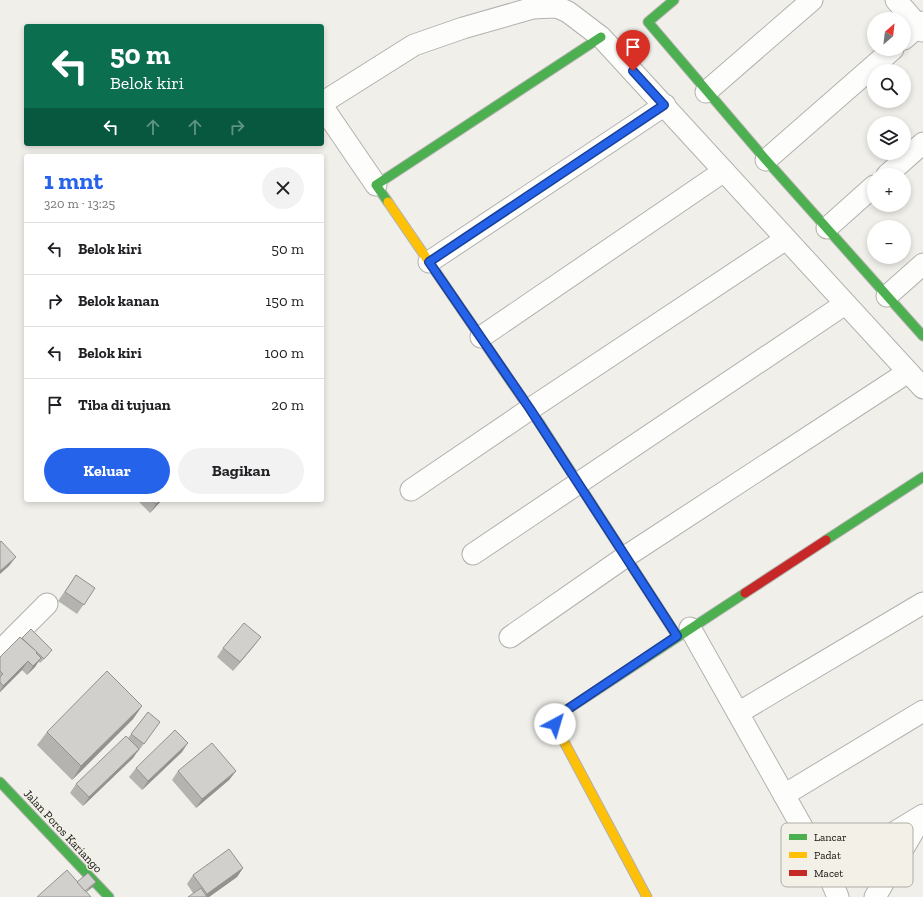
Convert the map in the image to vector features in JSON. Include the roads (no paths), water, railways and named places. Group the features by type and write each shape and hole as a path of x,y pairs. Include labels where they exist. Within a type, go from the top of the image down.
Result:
{"street":[{"path":"674,0 648,22 706,92 923,336"},
{"path":"706,92 812,0"},
{"path":"896,0 917,30"},
{"path":"324,102 414,46 463,28 533,8 553,7 568,12 601,37 923,388"},
{"path":"376,185 601,37"},
{"path":"766,160 885,56"},
{"path":"429,262 664,105"},
{"path":"324,109 530,409 625,558 683,632 738,713 800,823"},
{"path":"895,168 923,143"},
{"path":"481,337 724,171"},
{"path":"827,228 867,192"},
{"path":"412,490 530,409 786,239"},
{"path":"887,296 923,264"},
{"path":"473,554 845,304"},
{"path":"510,637 625,558 908,372"},
{"path":"647,897 555,724 555,720 559,715 683,632 923,477"},
{"path":"738,713 923,603"},
{"path":"0,651 47,604"},
{"path":"784,795 923,711"},
{"name":"Jalan Poros Kariango","path":"0,782 109,897"},
{"path":"910,823 923,815"},
{"path":"913,832 923,815"},
{"path":"834,887 838,897"},
{"path":"875,897 881,887"}]}
